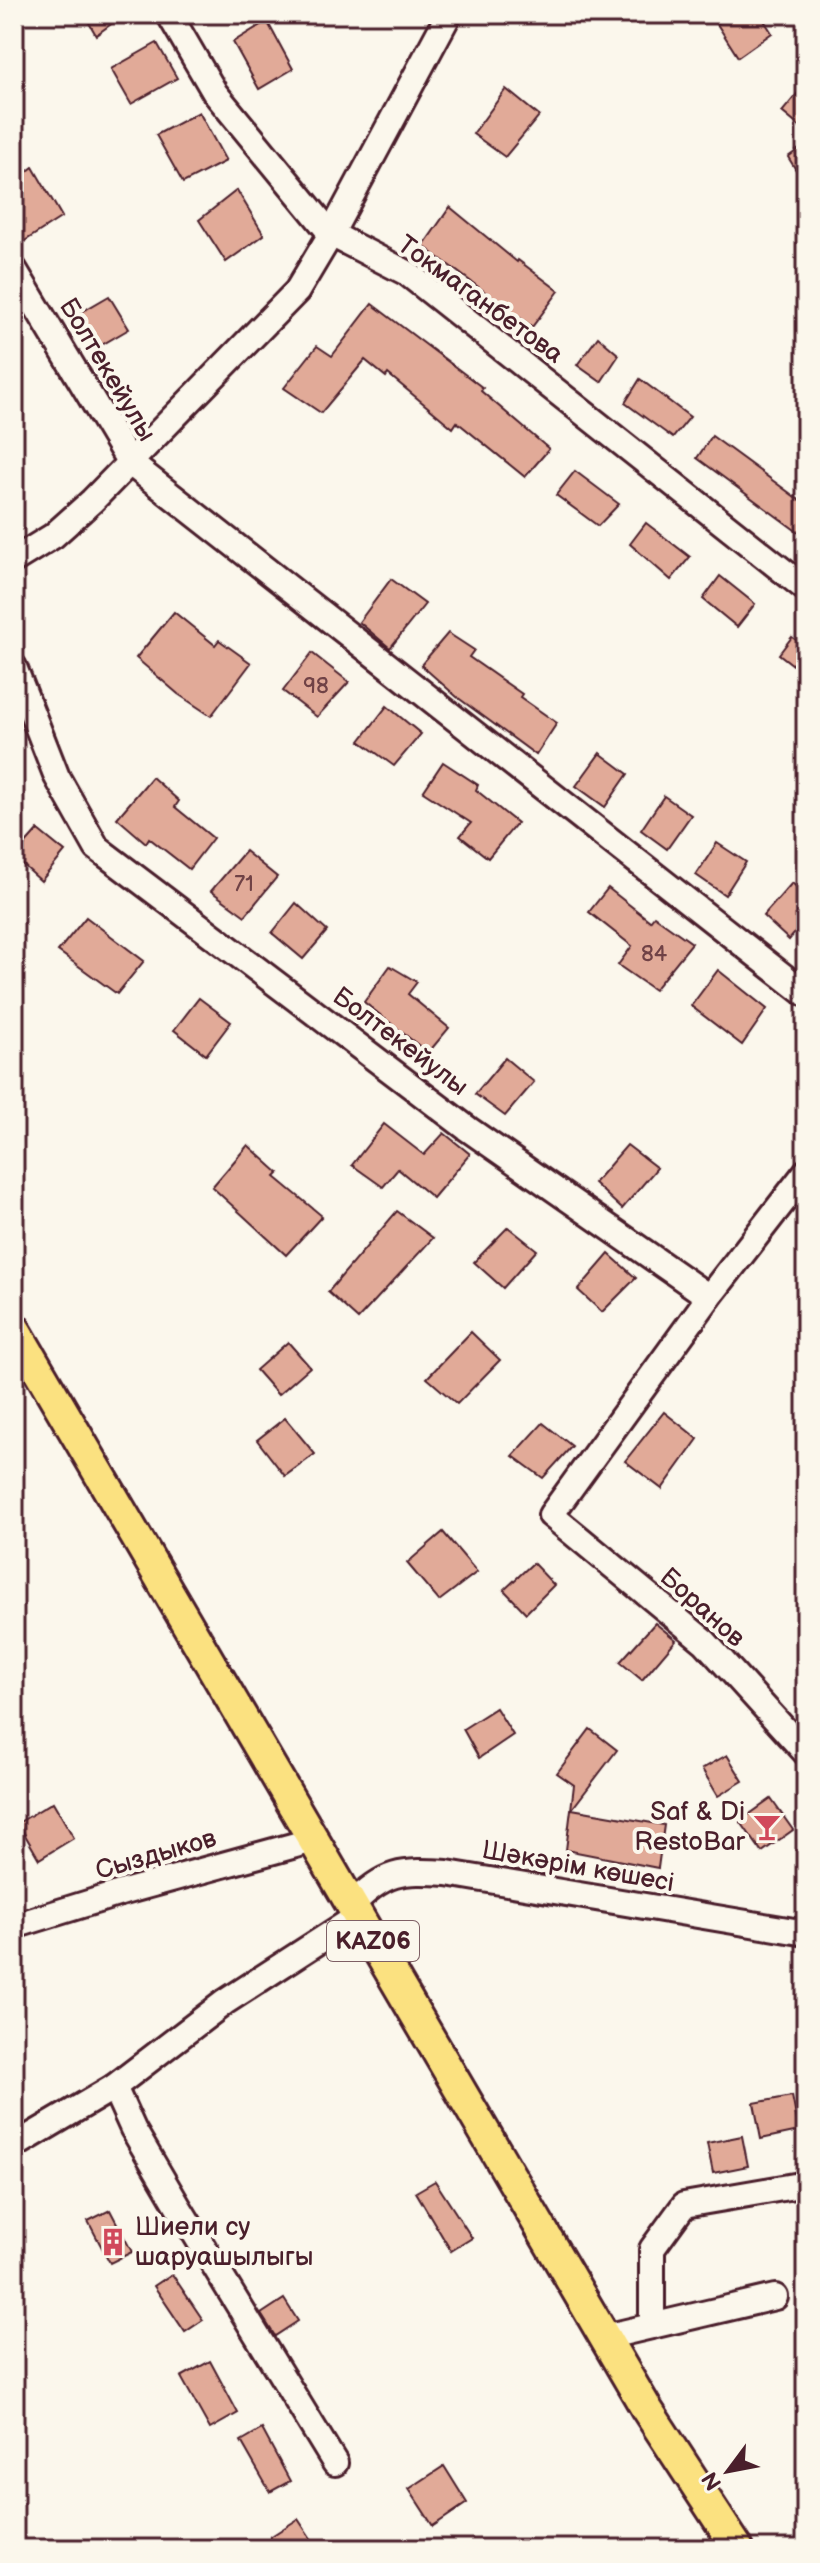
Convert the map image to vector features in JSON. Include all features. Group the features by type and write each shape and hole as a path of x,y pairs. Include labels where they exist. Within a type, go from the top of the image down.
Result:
{"main road":[{"name":"KАZ06","path":"14,1328 646,2408 738,2549"}],"street":[{"name":"Токмаганбетова","path":"169,14 215,93 331,234 407,273 806,589"},
{"path":"14,560 53,536 130,463 297,291 449,14"},
{"name":"Болтекейулы","path":"14,269 130,463 806,994"},
{"name":"Болтекейулы","path":"14,667 57,777 97,848 468,1129 709,1297"},
{"path":"709,1297 806,1172"},
{"name":"Боранов","path":"709,1297 551,1515 705,1642 806,1753"},
{"name":"Сыздыков","path":"14,1926 314,1840"},
{"name":"Шәкәрім көшесі","path":"14,2146 114,2087 225,2002 355,1911 368,1888 385,1876 411,1871 447,1873 806,1933"},
{"path":"114,2087 133,2129 178,2206 335,2463"},
{"path":"652,2326 652,2249 684,2205 806,2184"},
{"path":"605,2337 775,2297"}],"building":[{"path":"84,14 125,14 96,35"},
{"path":"730,14 760,14 772,33 738,57 717,24"},
{"path":"267,21 293,69 259,89 233,42"},
{"path":"157,43 177,78 131,104 111,69"},
{"path":"806,83 806,132 782,112"},
{"path":"506,89 539,116 505,157 473,134"},
{"path":"199,112 226,161 183,183 156,135"},
{"path":"806,144 806,186 788,157"},
{"path":"33,167 62,217 23,242 14,226 14,182"},
{"path":"237,190 264,235 226,262 199,220"},
{"path":"450,207 517,262 559,291 532,327 423,246"},
{"path":"109,296 129,329 98,347 80,313"},
{"path":"372,304 483,388 481,391 549,449 525,477 457,422 453,428 388,374 386,377 365,360 321,413 284,388 317,346 332,356"},
{"path":"598,337 619,355 601,382 577,365"},
{"path":"640,379 690,417 673,438 625,403"},
{"path":"712,436 806,505 806,538 697,458"},
{"path":"575,471 619,504 598,526 556,495"},
{"path":"646,523 690,557 671,580 630,544"},
{"path":"720,576 755,604 737,627 703,599"},
{"path":"391,579 425,604 390,648 359,622"},
{"path":"174,612 215,645 219,640 251,663 211,716 178,694 136,658"},
{"path":"448,633 474,650 469,657 557,723 536,755 457,697 421,665"},
{"path":"792,637 806,647 806,675 779,654"},
{"path":"312,653 349,682 317,717 283,691"},
{"path":"387,706 421,734 394,766 360,741"},
{"path":"600,753 628,774 605,807 576,786"},
{"path":"443,762 478,785 476,790 517,823 488,858 460,836 471,823 423,792"},
{"path":"152,777 179,801 175,807 213,838 189,869 149,838 146,843 117,818"},
{"path":"664,796 691,815 667,849 641,830"},
{"path":"38,830 65,852 41,881 14,857"},
{"path":"717,843 746,862 725,895 696,875"},
{"path":"245,851 277,877 245,916 211,891"},
{"path":"792,883 806,895 806,920 789,940 763,916"},
{"path":"608,888 650,921 654,916 692,943 654,990 618,965 632,946 589,912"},
{"path":"296,903 327,931 303,959 272,933"},
{"path":"86,917 144,961 117,994 58,951"},
{"path":"390,966 417,982 408,994 449,1028 428,1053 364,1002"},
{"path":"718,970 767,1009 742,1045 691,1006"},
{"path":"199,998 231,1022 206,1055 174,1030"},
{"path":"505,1058 534,1082 505,1116 475,1094"},
{"path":"384,1124 424,1155 444,1133 470,1154 433,1198 398,1169 383,1187 352,1165"},
{"path":"248,1145 279,1173 275,1177 322,1216 286,1255 212,1187"},
{"path":"627,1145 657,1168 622,1209 594,1183"},
{"path":"397,1211 433,1238 358,1319 328,1292"},
{"path":"508,1227 537,1250 503,1288 474,1262"},
{"path":"609,1254 636,1278 602,1312 578,1290"},
{"path":"471,1332 500,1360 457,1404 427,1378"},
{"path":"288,1342 310,1367 278,1395 256,1370"},
{"path":"664,1412 698,1439 662,1489 625,1461"},
{"path":"285,1418 315,1454 285,1476 257,1440"},
{"path":"543,1423 572,1446 543,1478 513,1456"},
{"path":"443,1532 477,1572 439,1601 407,1563"},
{"path":"533,1563 554,1585 526,1613 504,1590"},
{"path":"655,1623 676,1640 642,1680 620,1662"},
{"path":"496,1708 513,1735 479,1758 463,1729"},
{"path":"590,1729 617,1750 572,1809 664,1825 658,1868 566,1850 574,1785 557,1773"},
{"path":"727,1755 743,1781 718,1796 702,1769"},
{"path":"771,1799 793,1830 762,1852 740,1821"},
{"path":"53,1802 74,1838 39,1859 18,1823"},
{"path":"792,2096 799,2131 761,2139 754,2103"},
{"path":"742,2136 748,2166 713,2173 707,2143"},
{"path":"435,2181 472,2238 451,2251 416,2192"},
{"name":"Шиели су шаруашылыгы","path":"110,2210 132,2252 110,2263 88,2221"},
{"path":"172,2274 203,2320 185,2332 154,2286"},
{"path":"284,2299 298,2321 275,2336 261,2314"},
{"path":"210,2361 238,2413 210,2429 181,2377"},
{"path":"262,2429 290,2481 270,2492 241,2441"},
{"path":"444,2466 467,2503 433,2526 409,2489"},
{"path":"298,2519 318,2549 278,2549 270,2537"}],"place":[{"name":"Saf & Di RestoBar","path":"767,1827"},
{"name":"Шиели су шаруашылыгы","path":"113,2242"}]}
